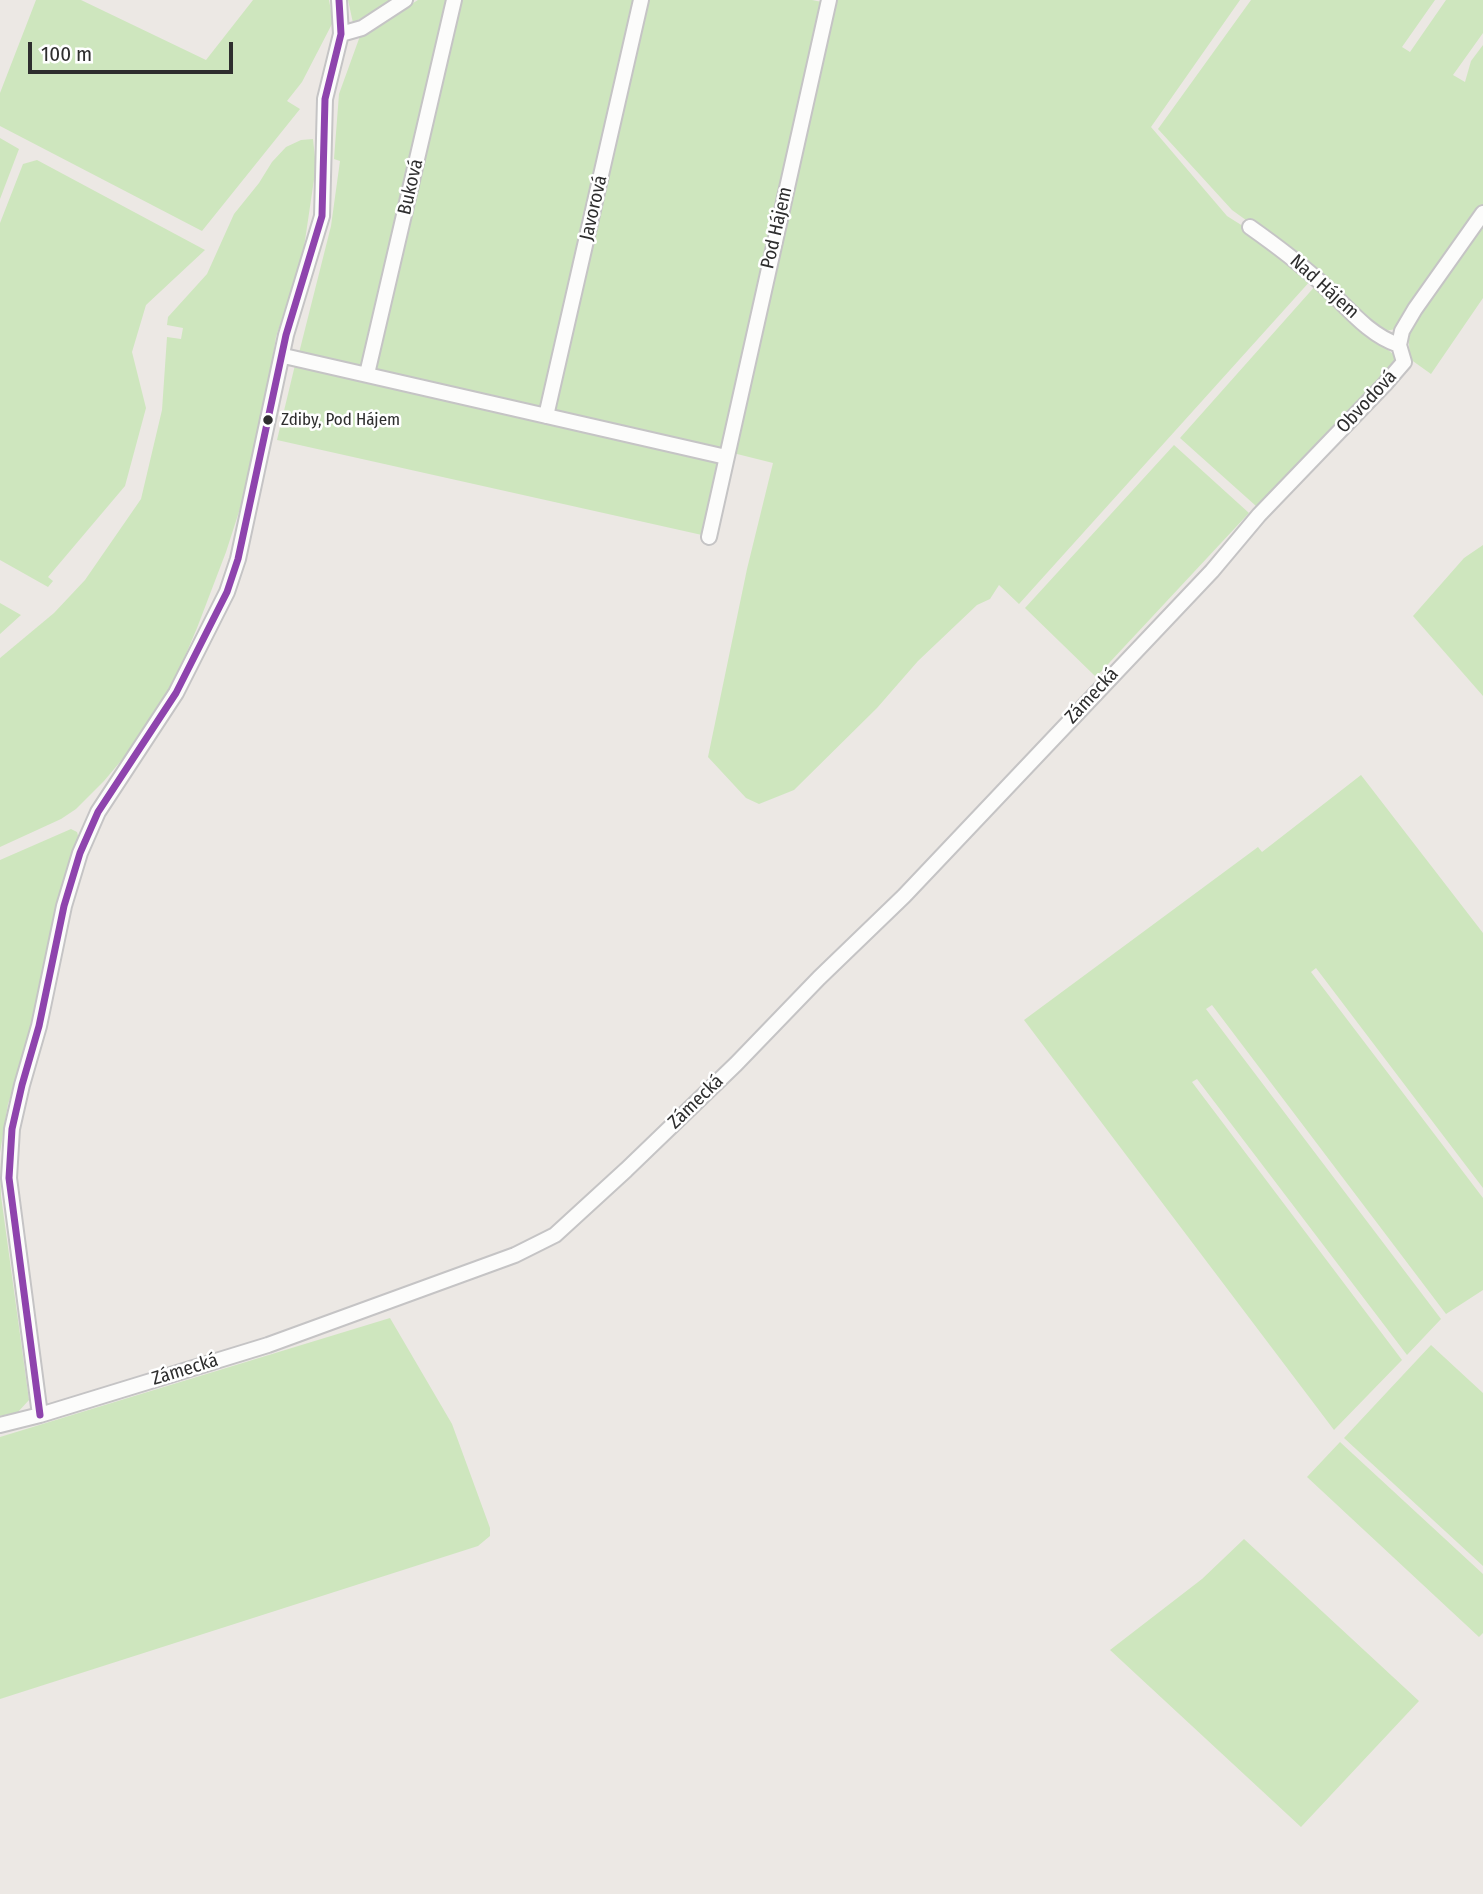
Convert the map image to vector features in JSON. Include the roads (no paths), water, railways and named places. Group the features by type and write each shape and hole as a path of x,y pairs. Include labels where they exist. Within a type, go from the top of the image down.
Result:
{"street":[{"path":"40,1416 9,1178 12,1129 39,1026 64,906 80,853 98,812 176,693 227,592 238,559 284,356 286,335 322,216 325,99 341,34 339,0"},
{"path":"341,34 362,28 405,0"},
{"name":"Buková","path":"367,374 454,0"},
{"name":"Javorová","path":"546,416 641,0"},
{"name":"Pod Hájem","path":"709,537 826,1"},
{"name":"Obvodová","path":"1212,571 1259,515 1398,370 1404,362 1399,345 1402,331 1483,213"},
{"name":"Nad Hájem","path":"1250,227 1277,245 1319,280 1382,340 1399,345"},
{"path":"284,356 726,457"},
{"name":"Zámecká","path":"0,1425 40,1416 268,1345 515,1255 555,1235 736,1064 819,978 904,896 1212,571"}],"place":[{"name":"Zdiby, Pod Hájem","path":"268,420"}]}
